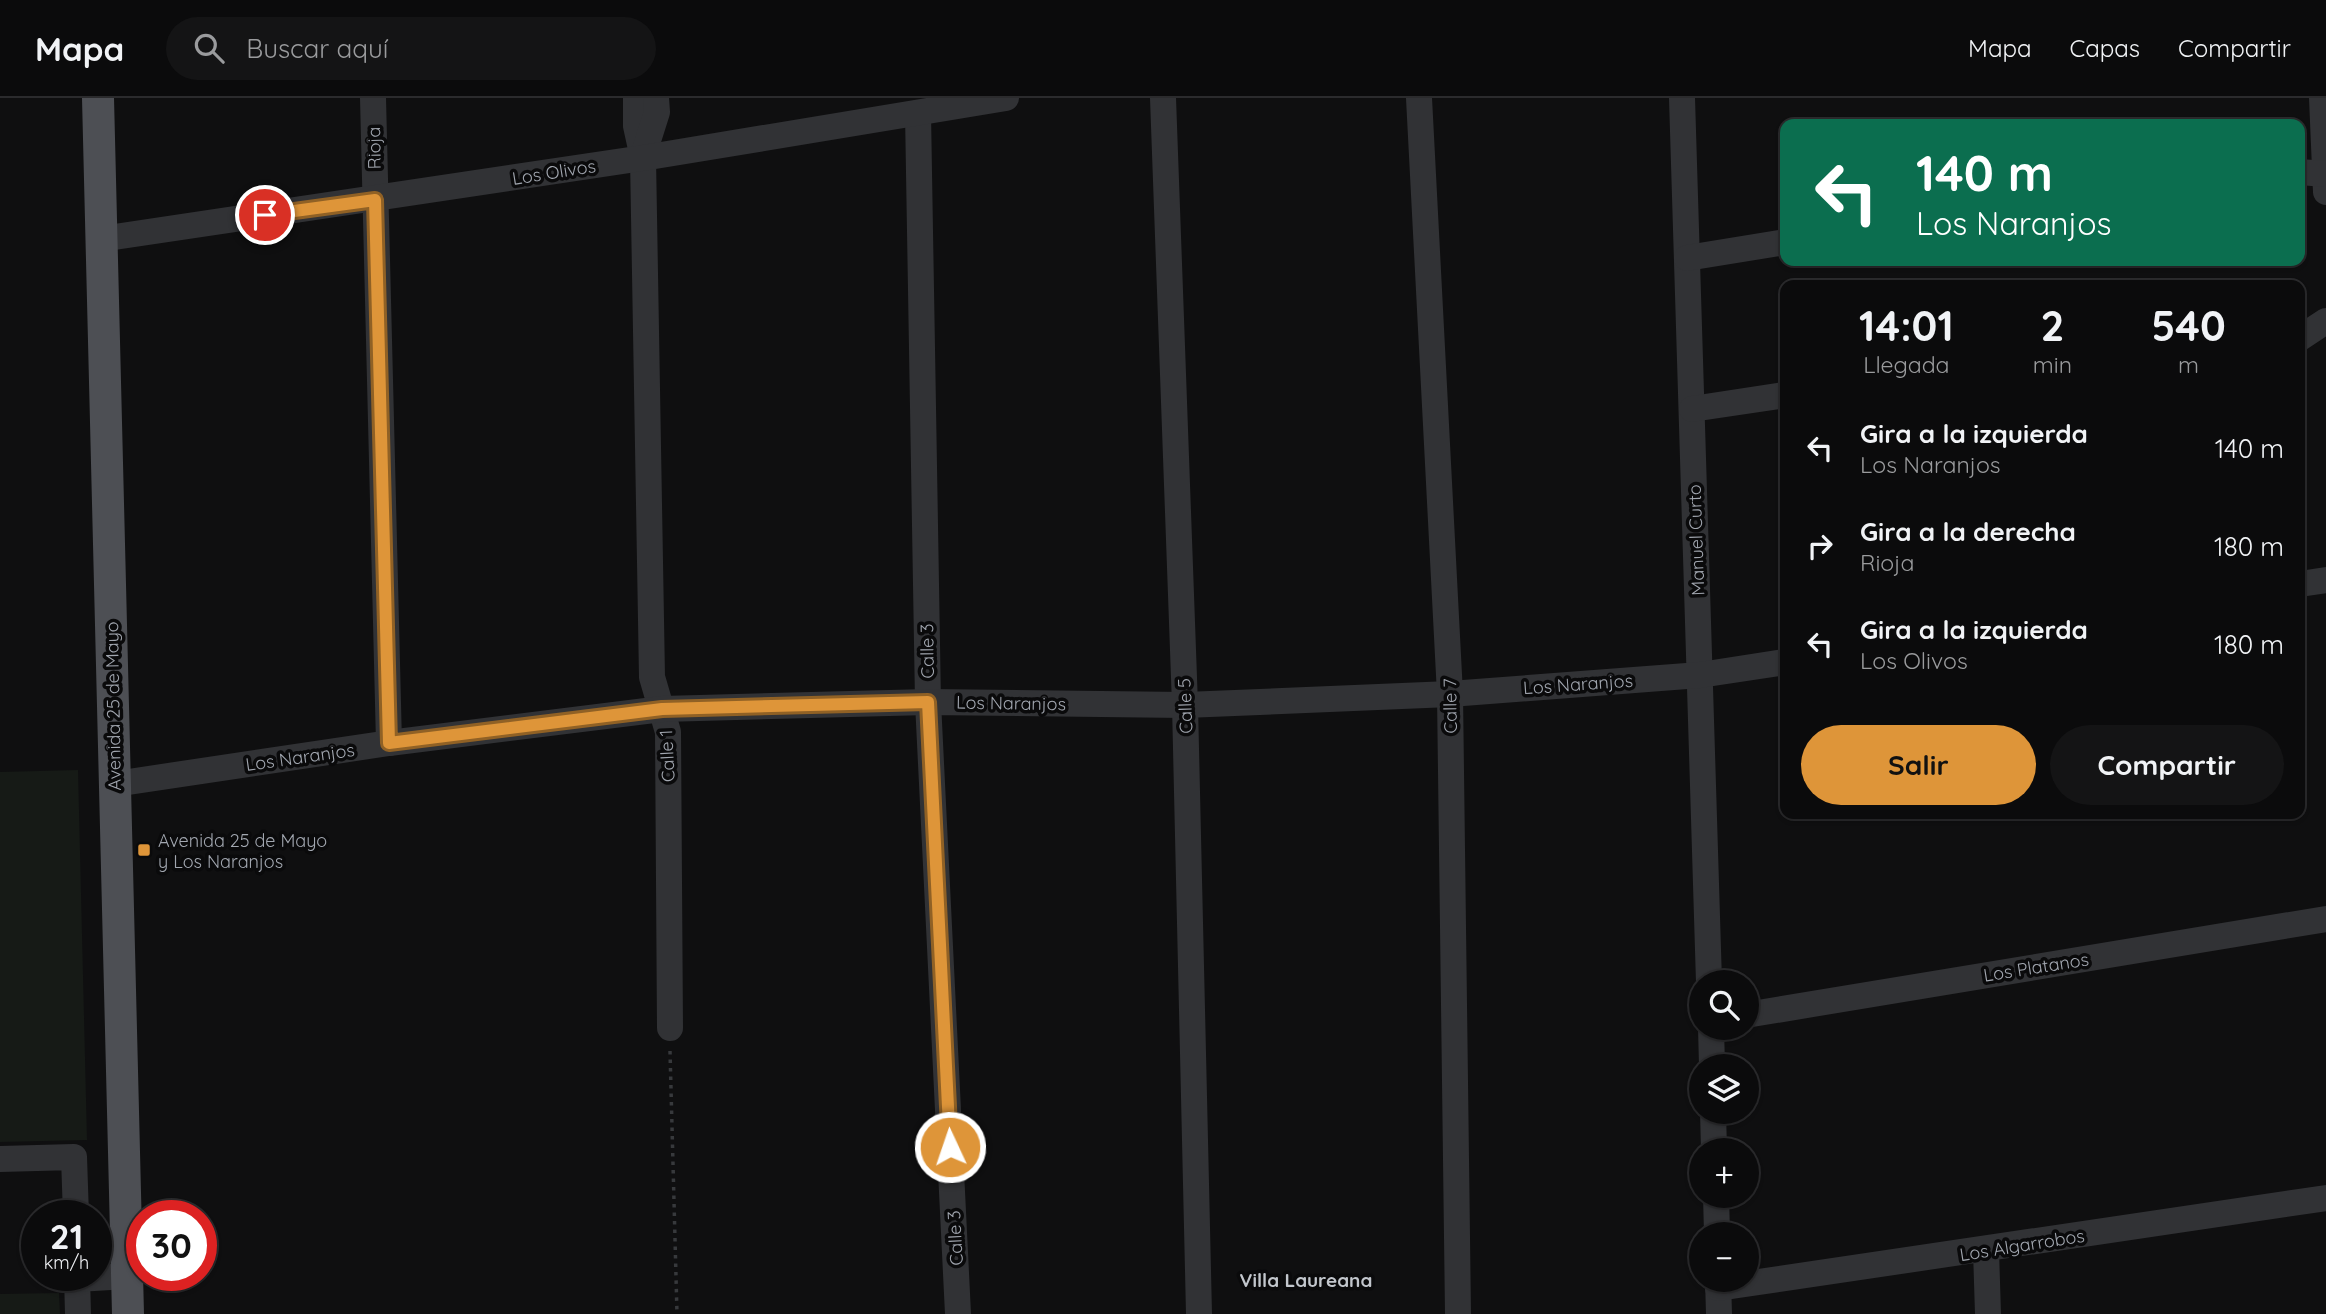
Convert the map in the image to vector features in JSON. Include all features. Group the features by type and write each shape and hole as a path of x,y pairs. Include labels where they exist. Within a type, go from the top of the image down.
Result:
{"main road":[{"name":"Avenida 25 de Mayo","path":"97,98 126,1235"},
{"name":"Avenida 25 de Mayo","path":"127,1291 128,1314"}],"street":[{"name":"Rioja","path":"373,98 389,743"},
{"name":"Calle 1","path":"636,98 636,126 643,158 652,677 668,732 670,1028"},
{"name":"Calle 1","path":"643,158 657,111 656,98"},
{"name":"Los Olivos","path":"101,239 375,200 1006,98"},
{"name":"Calle 5","path":"1163,98 1185,705 1199,1314"},
{"name":"Calle 7","path":"1419,98 1450,694 1458,1314"},
{"name":"Manuel Curto","path":"1682,98 1709,970"},
{"path":"2322,98 2326,192"},
{"name":"Calle 3","path":"918,113 928,702 958,1314"},
{"path":"2305,172 2326,174"},
{"path":"1687,258 1780,243"},
{"path":"2305,335 2326,321"},
{"path":"1692,409 1780,396"},
{"path":"2305,583 2326,580"},
{"name":"Los Naranjos","path":"115,784 389,743 662,709 928,702 1185,705 1450,694 1700,675 1780,663"},
{"name":"Los Platanos","path":"1759,1013 2326,919"},
{"path":"0,1159 74,1157 75,1200"},
{"name":"Los Algarrobos","path":"1719,1294 2326,1198"},
{"path":"1986,1250 1988,1314"},
{"path":"77,1291 78,1314"}],"path":[{"path":"670,1028 677,1314"}],"shaded area":[{"path":"78,770 87,1140 0,1142 0,772"},
{"path":"59,1293 60,1314 0,1314 0,1294"}],"place":[{"name":"Avenida 25 de Mayo y Los Naranjos","path":"144,850"}],"district":[{"name":"Villa Laureana","path":"1306,1280"}],"route":[{"path":"265,215 375,200 389,743 662,709 928,702 950,1147"}]}
